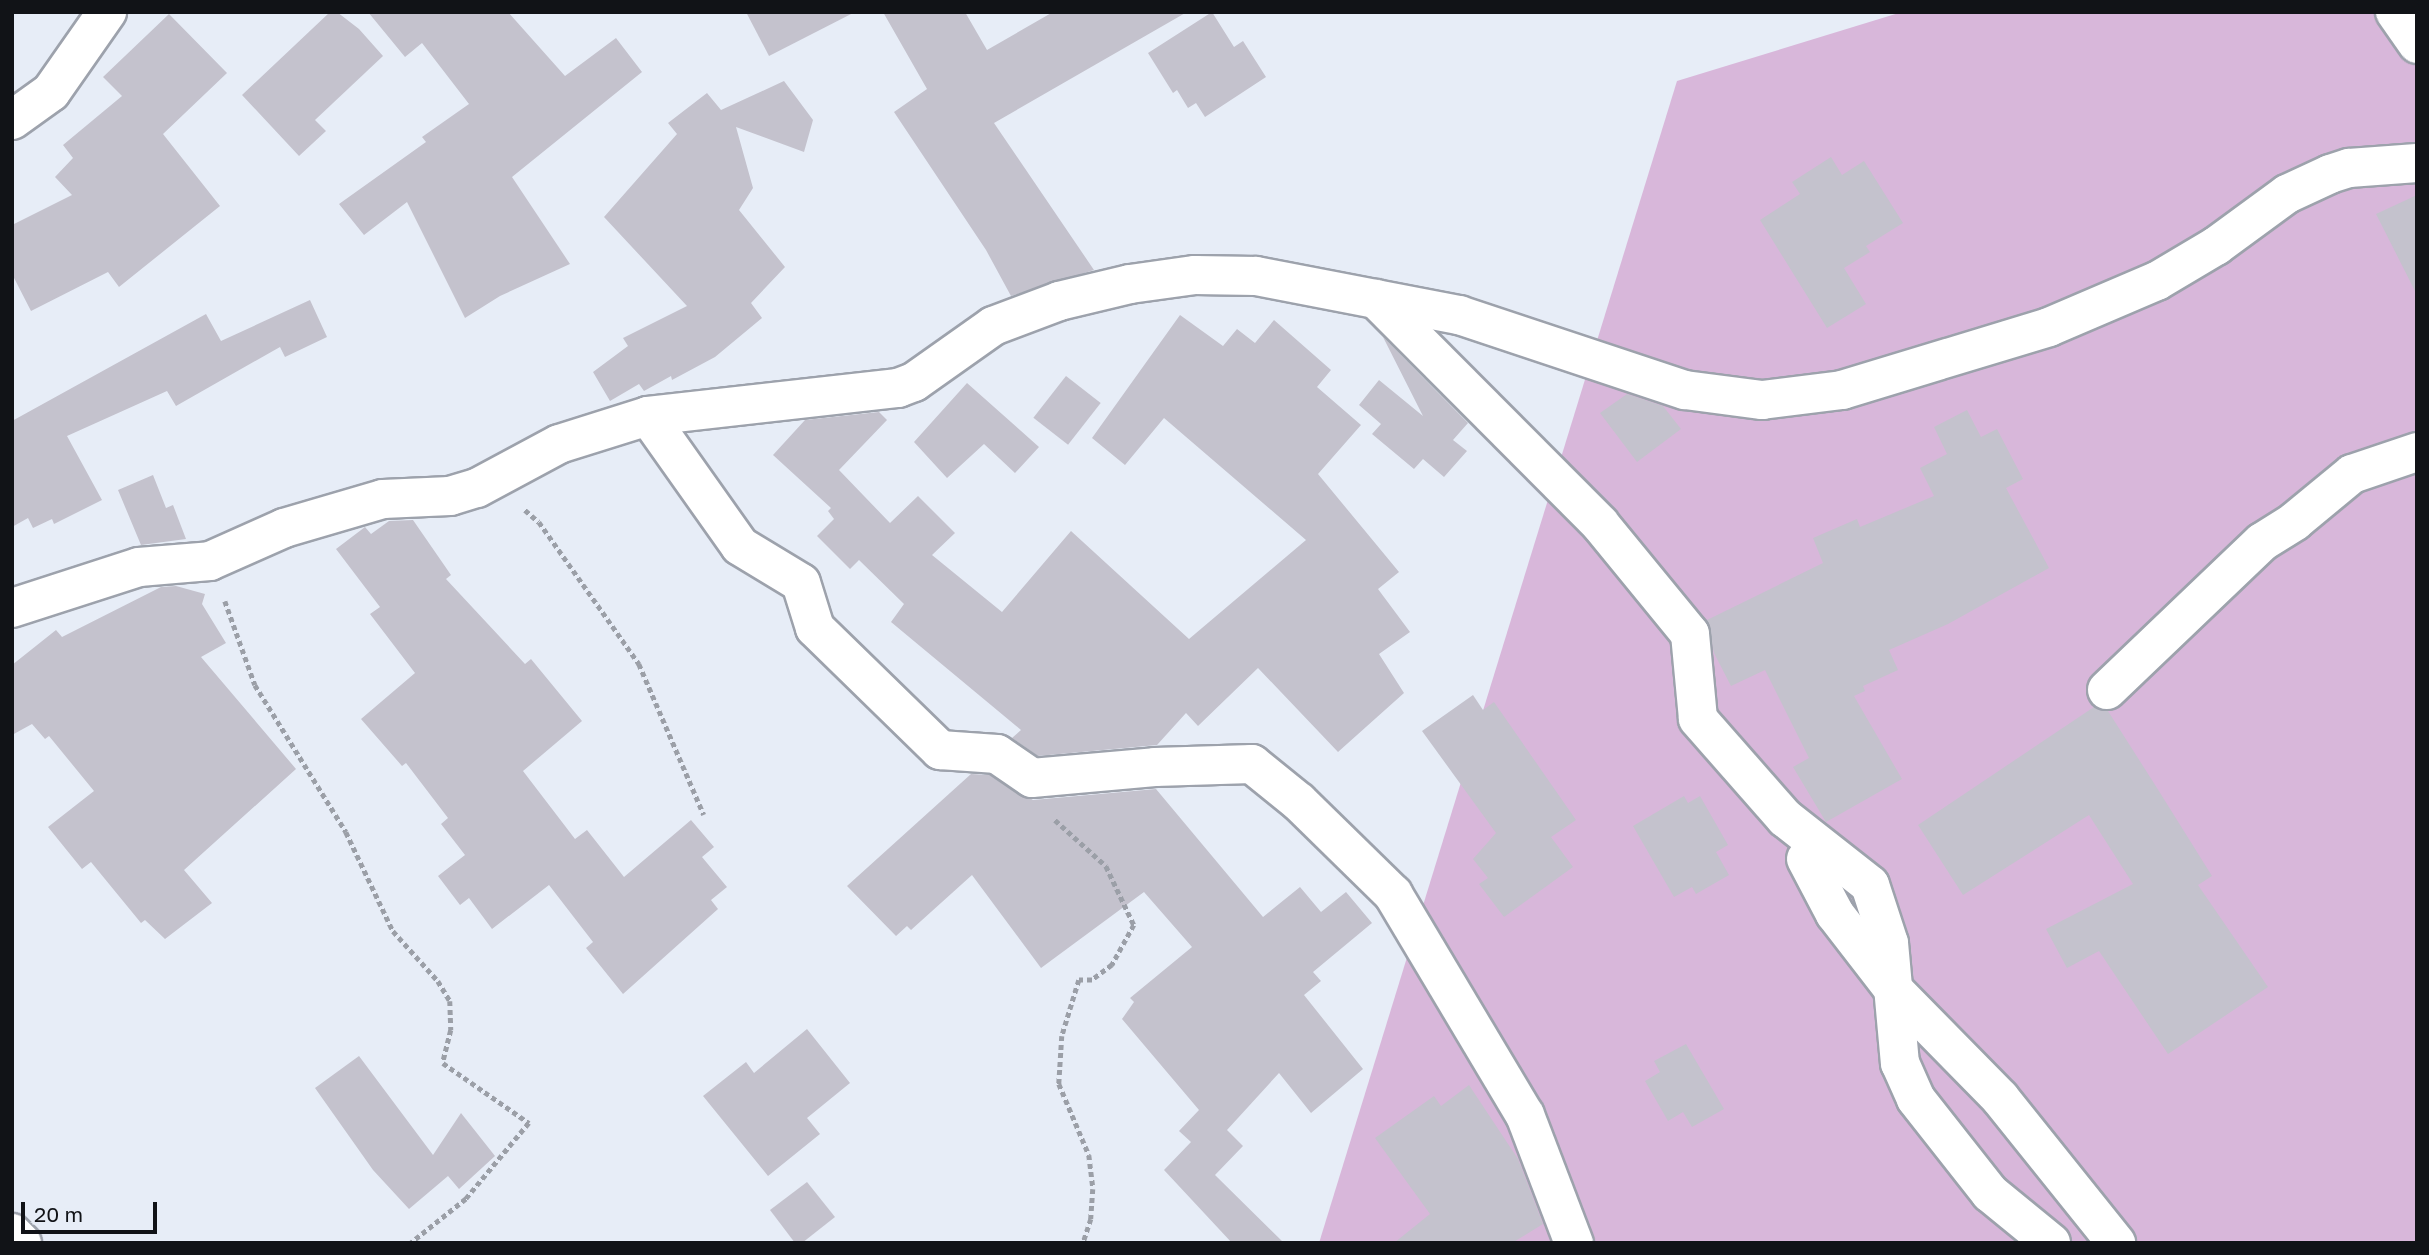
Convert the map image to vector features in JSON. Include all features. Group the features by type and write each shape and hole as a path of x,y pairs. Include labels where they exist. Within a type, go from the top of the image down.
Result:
{"street":[{"path":"12,120 51,92 107,12"},
{"path":"2395,12 2417,44"},
{"path":"12,608 139,567 211,561 284,528 383,499 450,496 489,481 559,444 648,416 898,388 914,382 993,326 1059,301 1130,284 1195,275 1256,276 1459,314 1685,390 1762,400 1842,390 2049,327 2157,281 2216,246 2287,194 2330,174 2369,165 2417,163"},
{"path":"1376,299 1600,524 1690,634 1698,719 1786,818 1870,885 1889,943 1900,1063 1916,1099 1990,1193 2050,1243"},
{"path":"648,416 740,546 801,583 815,628 940,750 997,754 1032,778 1252,764 1299,802 1393,894 1525,1115 1574,1243"},
{"path":"2107,690 2262,542 2295,522 2351,474 2417,452"},
{"path":"1807,859 1835,914 1893,989 2000,1098 2116,1243"},
{"path":"12,1233 22,1243"}],"path":[{"path":"489,481 539,522 639,664 704,815"},
{"path":"211,561 255,685 346,832 393,931 438,981 450,1001 451,1030 443,1063 529,1123 466,1199 411,1243"},
{"path":"1049,814 1106,866 1133,925 1112,965 1092,980 1079,980 1062,1036 1059,1084 1089,1155 1093,1189 1091,1219 1083,1243"}],"shaded area":[{"path":"1902,12 2417,12 2417,1243 1319,1243 1677,81"}],"building":[{"path":"330,12 337,12 359,29 383,56 315,120 326,131 299,156 242,95"},
{"path":"368,12 508,12 565,76 616,38 642,72 512,177 570,264 500,296 465,318 407,202 364,235 339,204 426,142 422,137 469,104 422,43 405,57"},
{"path":"746,12 855,12 769,56"},
{"path":"883,12 965,12 987,50 1053,12 1187,12 994,123 1094,270 1011,296 986,250 894,112 927,89"},
{"path":"1212,12 1234,47 1243,41 1266,77 1205,117 1196,103 1188,108 1177,90 1173,93 1148,53"},
{"path":"169,14 227,73 163,134 220,206 119,287 108,272 31,311 12,274 12,225 72,195 55,177 73,158 63,145 122,96 103,77"},
{"path":"784,81 813,120 804,152 736,127 753,188 739,210 785,267 751,303 762,318 715,357 672,380 671,376 644,391 639,384 610,401 593,372 628,346 623,338 687,306 604,217 677,134 668,123 707,93 721,110"},
{"path":"1831,157 1842,175 1864,161 1903,223 1866,246 1870,252 1844,268 1866,304 1827,328 1760,220 1800,194 1792,182"},
{"path":"2417,195 2417,295 2376,214"},
{"path":"310,300 327,337 285,357 280,347 176,406 167,391 67,436 102,500 54,524 52,519 33,528 28,518 12,527 12,421 206,314 221,341"},
{"path":"1180,315 1223,346 1237,329 1255,343 1274,320 1331,370 1317,387 1361,425 1318,474 1399,572 1378,589 1410,632 1379,654 1404,693 1338,752 1258,668 1198,726 1186,713 1157,745 1038,756 1012,738 1021,730 891,622 904,604 859,560 850,569 817,536 834,519 828,511 831,508 773,455 805,420 879,412 887,420 839,470 890,523 918,496 955,533 932,555 1002,612 1071,531 1189,639 1306,540 1164,418 1125,465 1092,438"},
{"path":"1383,337 1468,423 1453,440 1467,451 1444,477 1423,459 1414,469 1372,434 1381,424 1359,405 1379,380 1423,416"},
{"path":"1066,376 1101,403 1068,445 1033,418"},
{"path":"967,383 1039,447 1015,473 984,444 947,478 914,442"},
{"path":"1627,394 1663,406 1681,429 1637,462 1600,413"},
{"path":"1967,410 1981,437 1997,429 2023,479 2006,488 2049,568 1948,624 1889,650 1898,670 1863,686 1865,691 1854,696 1902,779 1826,822 1793,767 1809,758 1765,670 1731,686 1714,653 1707,620 1823,563 1813,538 1857,519 1860,527 1934,496 1920,468 1947,454 1934,427"},
{"path":"153,475 166,508 173,505 186,539 141,545 118,490"},
{"path":"413,520 451,575 446,579 525,664 531,659 582,721 523,771 575,839 587,830 624,877 691,820 714,847 702,857 727,887 711,900 718,909 623,994 586,948 593,942 549,885 492,929 469,898 460,905 438,876 465,855 441,824 448,818 406,763 402,766 361,719 415,673 370,614 380,607 336,549 365,527 371,534 389,521"},
{"path":"176,586 205,594 202,604 226,643 201,657 296,769 184,870 212,903 165,939 145,920 141,923 91,862 82,869 48,827 94,791 49,736 45,739 32,724 12,735 12,665 56,630 62,637 161,587"},
{"path":"1473,695 1483,710 1494,702 1576,820 1551,837 1573,867 1504,917 1479,884 1488,878 1473,859 1496,833 1422,731"},
{"path":"2094,707 2108,711 2212,876 2198,885 2268,987 2168,1054 2099,951 2067,968 2046,929 2133,884 2089,815 1963,895 1918,825"},
{"path":"971,774 990,775 1033,800 1156,789 1263,917 1300,887 1321,912 1346,892 1372,923 1313,972 1321,981 1304,995 1363,1069 1311,1113 1279,1073 1227,1130 1243,1146 1215,1175 1284,1243 1232,1243 1164,1170 1191,1142 1179,1131 1199,1110 1122,1019 1134,1002 1130,998 1192,947 1144,892 1041,968 972,875 911,930 907,926 896,936 847,886"},
{"path":"1684,796 1688,803 1700,796 1728,845 1716,852 1729,875 1696,894 1692,887 1674,897 1633,826"},
{"path":"807,1029 850,1083 807,1118 820,1134 768,1176 703,1096 746,1062 754,1073"},
{"path":"1686,1044 1724,1109 1692,1127 1683,1112 1668,1121 1645,1081 1660,1072 1654,1061"},
{"path":"359,1056 433,1155 461,1113 495,1156 459,1189 448,1176 409,1209 373,1170 315,1088"},
{"path":"1469,1085 1518,1159 1543,1224 1512,1243 1394,1243 1430,1214 1375,1138 1434,1096 1441,1106"},
{"path":"807,1182 835,1217 802,1243 795,1243 770,1210"}]}
